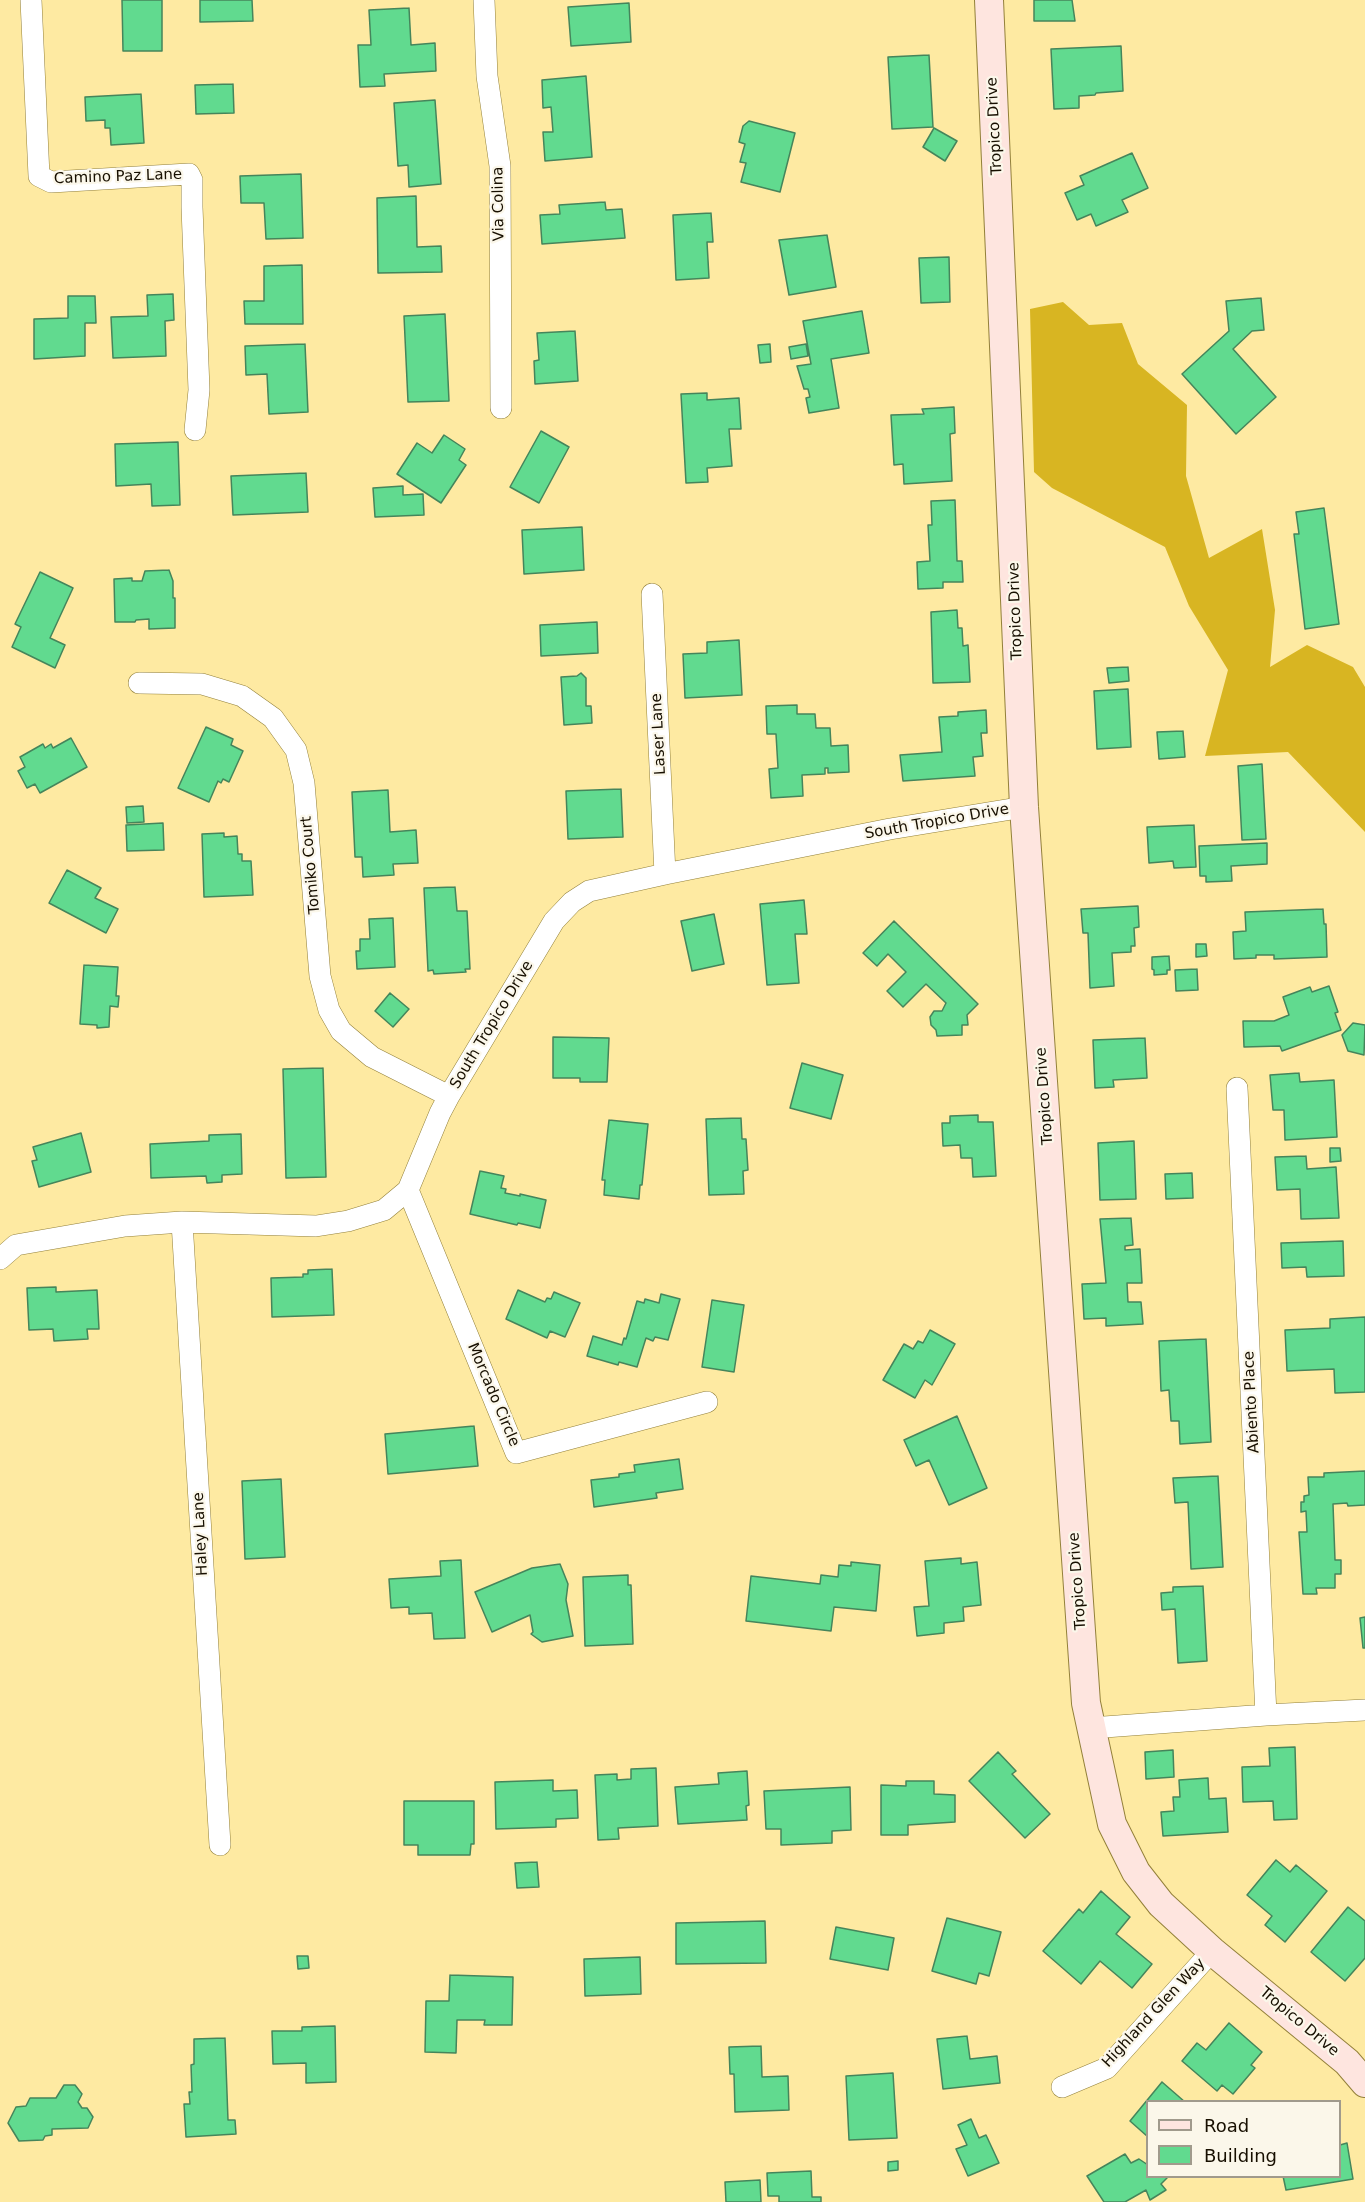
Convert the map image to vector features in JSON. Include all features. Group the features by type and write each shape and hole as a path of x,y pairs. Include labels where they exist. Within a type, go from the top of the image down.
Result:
{"street":[{"name":"Camino Paz Lane","path":"31,0 39,176 51,182 189,174 192,180 199,390 195,430"},
{"name":"Via Colina","path":"484,0 487,76 500,166 501,408"},
{"name":"Tropico Drive","path":"989,0 1024,807 1086,1703 1112,1824 1136,1872 1161,1904 1212,1951 1347,2062 1365,2083"},
{"name":"Laser Lane","path":"652,594 666,874"},
{"name":"Tomiko Court","path":"139,683 202,684 242,696 273,718 296,750 304,783 320,976 329,1010 341,1031 372,1057 449,1096"},
{"name":"South Tropico Drive","path":"0,1260 16,1245 125,1226 182,1222 316,1226 348,1221 384,1209 408,1190 449,1096 554,921 572,902 589,891 890,829 1024,807"},
{"name":"Abiento Place","path":"1237,1088 1266,1715"},
{"name":"Morcado Circle","path":"408,1190 516,1453 706,1402"},
{"name":"Haley Lane","path":"182,1222 220,1845"},
{"path":"1091,1728 1365,1710"},
{"name":"Highland Glen Way","path":"1062,2086 1107,2068 1212,1951"}],"shaded area":[{"path":"1063,302 1089,325 1122,323 1138,364 1187,405 1186,476 1209,558 1262,529 1275,610 1270,667 1307,645 1353,667 1365,687 1365,832 1288,752 1205,756 1228,670 1189,606 1165,547 1052,488 1034,472 1030,309"}],"building":[{"path":"122,0 162,0 162,51 123,51"},
{"path":"200,0 252,0 253,21 200,22"},
{"path":"1034,0 1072,0 1075,21 1034,21"},
{"path":"629,3 631,42 571,46 568,7"},
{"path":"409,8 411,45 435,43 436,71 384,74 385,86 360,87 358,45 371,45 369,10"},
{"path":"1121,46 1123,91 1079,96 1079,108 1054,109 1051,49"},
{"path":"929,55 933,127 892,129 888,57"},
{"path":"586,76 592,157 545,161 543,132 553,132 551,107 543,108 542,80"},
{"path":"233,84 234,113 196,114 195,85"},
{"path":"141,94 144,143 111,145 110,128 105,128 105,120 86,121 85,97"},
{"path":"435,100 441,184 409,187 408,165 398,166 394,103"},
{"path":"749,121 795,133 780,192 741,182 746,163 740,162 745,144 739,142 743,126"},
{"path":"934,128 957,141 945,161 923,147"},
{"path":"1132,153 1148,188 1122,200 1128,212 1096,226 1091,214 1077,220 1065,193 1084,185 1080,176"},
{"path":"301,174 303,238 266,239 264,203 241,203 240,176"},
{"path":"416,196 417,247 441,246 442,272 378,273 377,198"},
{"path":"605,202 606,210 622,209 625,238 542,244 540,215 560,214 559,205"},
{"path":"711,213 713,242 707,242 709,278 676,280 673,215"},
{"path":"827,235 836,287 789,295 779,240"},
{"path":"949,257 950,302 921,303 919,258"},
{"path":"302,265 303,324 245,324 244,301 264,301 264,266"},
{"path":"173,294 174,320 165,321 166,356 113,358 111,317 148,316 147,295"},
{"path":"68,296 95,296 96,323 85,323 85,356 34,359 34,319 68,318"},
{"path":"1261,298 1264,330 1252,331 1233,349 1276,397 1236,434 1182,374 1229,331 1226,301"},
{"path":"862,311 869,353 831,359 839,408 809,413 806,398 810,397 808,389 804,389 797,366 811,364 803,321"},
{"path":"445,314 449,401 408,402 404,316"},
{"path":"575,331 578,381 535,384 534,361 539,360 537,333"},
{"path":"305,344 308,412 269,414 267,374 246,375 245,346"},
{"path":"770,344 771,362 760,363 758,345"},
{"path":"806,344 808,356 791,359 789,347"},
{"path":"707,393 707,400 739,398 741,429 729,429 732,466 707,468 708,482 686,483 681,394"},
{"path":"954,407 955,433 950,434 952,481 904,484 903,464 894,465 891,415 924,414 922,409"},
{"path":"541,431 569,447 539,503 510,487"},
{"path":"444,435 465,449 459,460 466,465 441,503 397,474 417,443 432,453"},
{"path":"178,442 180,505 152,506 151,484 116,486 115,444"},
{"path":"306,473 308,512 233,515 231,476"},
{"path":"403,486 403,495 423,494 424,515 375,517 373,488"},
{"path":"955,500 957,561 962,561 963,582 943,582 943,588 918,589 917,562 930,561 928,525 932,525 931,501"},
{"path":"1324,508 1339,624 1305,629 1294,534 1299,534 1296,512"},
{"path":"582,527 584,570 524,574 522,530"},
{"path":"169,570 173,581 173,598 175,598 175,628 149,629 149,619 115,622 114,579 132,578 132,581 142,581 145,571"},
{"path":"40,572 73,588 50,638 65,645 55,668 12,647 21,627 15,624"},
{"path":"957,610 958,628 962,628 963,646 968,645 970,682 933,683 931,612"},
{"path":"597,622 598,653 541,656 540,625"},
{"path":"739,640 742,695 685,698 683,654 707,653 707,642"},
{"path":"1128,667 1129,681 1109,683 1107,668"},
{"path":"581,673 586,678 586,706 591,706 592,723 564,725 561,677 577,676"},
{"path":"1128,689 1131,747 1097,749 1094,691"},
{"path":"797,705 797,714 815,714 816,728 830,728 831,746 848,745 849,772 828,773 828,768 825,768 825,774 802,775 803,796 771,798 769,769 778,768 776,734 767,734 766,706"},
{"path":"986,710 987,733 981,733 983,756 973,757 975,776 903,781 900,755 942,752 939,717 958,716 958,712"},
{"path":"206,727 233,739 231,745 243,751 229,782 223,779 221,783 218,781 209,802 178,788"},
{"path":"1183,731 1185,757 1159,759 1157,732"},
{"path":"71,738 87,767 40,793 35,784 27,788 18,771 25,767 20,757 43,744 45,748 51,744 53,748"},
{"path":"1262,764 1266,839 1242,840 1238,766"},
{"path":"621,789 623,837 568,839 566,791"},
{"path":"388,790 390,832 416,830 418,863 393,864 394,875 363,877 362,857 355,857 352,792"},
{"path":"143,806 144,822 127,823 126,807"},
{"path":"163,823 164,850 127,851 126,825"},
{"path":"1194,825 1196,867 1174,868 1173,861 1149,863 1147,827"},
{"path":"224,833 224,837 237,836 238,854 242,854 242,861 251,861 253,895 204,897 202,834"},
{"path":"1267,843 1267,864 1231,866 1232,881 1206,882 1206,876 1200,876 1199,846"},
{"path":"67,870 101,888 95,898 118,909 106,933 49,903"},
{"path":"455,887 457,911 467,911 470,969 465,969 466,972 434,974 433,970 428,971 424,888"},
{"path":"804,900 807,934 795,934 799,983 767,985 760,904"},
{"path":"1138,906 1139,927 1134,928 1135,946 1131,946 1131,952 1112,953 1114,986 1090,988 1088,933 1083,933 1081,909"},
{"path":"1323,909 1327,957 1274,959 1274,955 1256,955 1256,958 1234,959 1233,932 1246,931 1245,912"},
{"path":"714,914 724,964 692,971 681,921"},
{"path":"393,918 395,967 357,969 356,951 360,951 360,939 370,939 369,919"},
{"path":"894,921 978,1004 967,1015 968,1025 962,1025 962,1035 937,1036 936,1030 931,1025 930,1017 934,1011 942,1011 946,1003 926,984 903,1007 887,991 906,972 888,954 877,966 863,953"},
{"path":"1196,944 1206,944 1207,956 1196,957"},
{"path":"1169,956 1170,970 1167,970 1167,974 1154,975 1152,957"},
{"path":"84,965 118,967 116,996 119,996 118,1007 110,1006 109,1027 97,1028 97,1025 80,1024"},
{"path":"1197,969 1198,990 1176,991 1175,970"},
{"path":"1329,986 1338,1012 1335,1013 1341,1030 1282,1051 1280,1046 1244,1047 1243,1021 1274,1021 1289,1015 1283,997 1310,987 1312,992"},
{"path":"390,993 409,1009 393,1027 375,1011"},
{"path":"1353,1023 1365,1025 1364,1055 1348,1051 1342,1035"},
{"path":"553,1037 609,1038 607,1082 580,1082 580,1078 553,1078"},
{"path":"1145,1038 1147,1078 1113,1080 1114,1087 1095,1088 1093,1040"},
{"path":"802,1063 843,1075 831,1119 790,1108"},
{"path":"323,1068 326,1177 286,1178 283,1069"},
{"path":"1299,1073 1300,1082 1334,1080 1337,1137 1285,1140 1284,1110 1273,1110 1270,1075"},
{"path":"978,1115 978,1122 993,1122 996,1176 973,1177 972,1158 961,1158 960,1145 943,1146 942,1123 950,1123 950,1116"},
{"path":"741,1118 742,1139 746,1139 748,1170 743,1171 744,1194 709,1195 706,1119"},
{"path":"609,1120 648,1124 639,1199 604,1195 605,1180 602,1180"},
{"path":"81,1133 91,1172 39,1187 32,1161 37,1160 33,1147"},
{"path":"241,1134 242,1174 222,1175 222,1182 207,1183 206,1176 151,1178 150,1144 209,1141 209,1135"},
{"path":"1134,1141 1136,1199 1100,1200 1098,1143"},
{"path":"1330,1148 1340,1148 1341,1161 1330,1162"},
{"path":"1306,1156 1307,1169 1336,1167 1339,1218 1301,1219 1300,1189 1277,1190 1275,1157"},
{"path":"480,1171 504,1176 501,1188 506,1189 505,1193 546,1200 540,1228 470,1214"},
{"path":"1192,1173 1193,1198 1166,1199 1165,1174"},
{"path":"1131,1218 1133,1245 1125,1246 1125,1250 1140,1249 1142,1283 1127,1283 1128,1302 1141,1302 1143,1324 1106,1326 1106,1318 1084,1319 1082,1284 1106,1283 1100,1219"},
{"path":"1343,1241 1344,1276 1307,1277 1306,1267 1282,1268 1281,1243"},
{"path":"332,1269 334,1315 272,1317 271,1278 303,1277 303,1274 308,1274 308,1270"},
{"path":"56,1287 56,1292 97,1290 99,1329 87,1329 88,1339 54,1341 53,1329 29,1330 27,1288"},
{"path":"518,1290 545,1302 547,1298 551,1299 554,1292 580,1303 565,1337 550,1331 547,1338 506,1319"},
{"path":"661,1294 680,1299 668,1340 655,1337 653,1341 646,1338 637,1367 619,1362 618,1365 587,1356 593,1336 622,1345 624,1338 626,1339 637,1301 644,1303 645,1299 659,1303"},
{"path":"712,1300 744,1305 734,1372 702,1367"},
{"path":"1365,1317 1365,1392 1335,1393 1334,1369 1287,1371 1285,1330 1330,1328 1330,1319"},
{"path":"930,1330 955,1344 932,1385 925,1380 915,1398 883,1380 904,1344 913,1349 918,1341 923,1343"},
{"path":"1206,1339 1211,1442 1180,1444 1179,1421 1171,1421 1169,1390 1161,1391 1159,1341"},
{"path":"957,1416 987,1488 949,1505 929,1460 916,1466 904,1440"},
{"path":"474,1426 478,1466 388,1474 385,1434"},
{"path":"679,1459 683,1489 656,1493 657,1498 594,1507 591,1480 619,1477 619,1474 635,1472 634,1465"},
{"path":"1365,1471 1365,1505 1333,1504 1335,1560 1341,1560 1341,1574 1335,1574 1335,1588 1316,1588 1317,1594 1303,1594 1299,1532 1307,1532 1306,1511 1301,1512 1301,1502 1304,1502 1304,1496 1309,1495 1308,1477 1324,1477 1324,1473"},
{"path":"1218,1476 1223,1567 1191,1569 1188,1502 1175,1503 1173,1478"},
{"path":"281,1479 285,1557 245,1559 242,1481"},
{"path":"961,1558 961,1564 977,1562 981,1605 963,1607 964,1621 944,1623 944,1633 917,1636 914,1607 929,1606 925,1561"},
{"path":"461,1560 465,1638 434,1639 432,1613 409,1614 409,1607 391,1608 389,1579 441,1576 440,1561"},
{"path":"851,1562 880,1565 876,1611 834,1607 831,1631 746,1621 751,1576 820,1584 821,1575 838,1577 839,1565 851,1566"},
{"path":"560,1564 568,1584 566,1600 573,1636 542,1642 531,1634 533,1632 530,1615 492,1632 475,1592 532,1568"},
{"path":"628,1575 628,1585 631,1585 633,1644 585,1646 583,1577"},
{"path":"1203,1586 1207,1661 1178,1663 1175,1609 1162,1610 1161,1593 1173,1592 1173,1587"},
{"path":"1365,1617 1365,1648 1363,1648 1360,1618"},
{"path":"1295,1747 1297,1819 1274,1820 1273,1801 1243,1802 1242,1767 1270,1766 1269,1748"},
{"path":"1173,1750 1174,1777 1146,1779 1145,1752"},
{"path":"998,1752 1016,1771 1012,1774 1050,1814 1025,1838 969,1781"},
{"path":"656,1768 658,1826 618,1828 619,1839 598,1840 595,1775 617,1774 617,1780 631,1779 631,1769"},
{"path":"747,1771 749,1805 746,1806 747,1820 678,1824 675,1787 719,1784 718,1773"},
{"path":"1208,1778 1209,1799 1226,1798 1228,1832 1163,1836 1161,1812 1174,1811 1173,1797 1180,1797 1179,1780"},
{"path":"553,1780 553,1791 577,1790 578,1818 556,1819 556,1827 496,1829 495,1782"},
{"path":"906,1781 934,1781 934,1794 955,1795 955,1822 908,1825 908,1835 881,1835 881,1785 906,1786"},
{"path":"850,1787 851,1830 832,1831 832,1843 781,1845 781,1829 766,1829 764,1791"},
{"path":"404,1801 474,1801 474,1844 471,1844 470,1855 418,1855 418,1845 404,1845"},
{"path":"1276,1860 1290,1872 1296,1865 1327,1891 1285,1942 1265,1925 1272,1916 1247,1895"},
{"path":"537,1862 539,1887 517,1888 515,1863"},
{"path":"1101,1891 1130,1917 1116,1934 1152,1964 1132,1988 1100,1961 1081,1984 1043,1951 1079,1909 1083,1913"},
{"path":"1348,1907 1365,1921 1365,1958 1345,1981 1311,1952"},
{"path":"947,1918 1001,1932 989,1976 979,1973 976,1984 932,1971"},
{"path":"765,1921 766,1963 676,1964 676,1923"},
{"path":"836,1927 894,1938 888,1970 830,1959"},
{"path":"297,1956 308,1956 309,1968 298,1969"},
{"path":"640,1957 641,1994 585,1996 584,1959"},
{"path":"450,1975 513,1977 512,2025 484,2025 485,2020 457,2020 456,2053 425,2052 426,2001 449,2001"},
{"path":"1229,2023 1262,2052 1251,2065 1255,2068 1233,2094 1222,2085 1217,2091 1182,2061 1197,2043 1206,2050"},
{"path":"335,2026 336,2082 306,2083 306,2063 273,2064 272,2031 302,2031 302,2027"},
{"path":"967,2036 970,2059 997,2056 1000,2083 943,2089 937,2039"},
{"path":"225,2038 228,2120 235,2120 236,2134 186,2137 184,2104 190,2104 189,2092 192,2092 191,2065 194,2064 194,2039"},
{"path":"761,2046 762,2077 788,2076 789,2110 735,2112 734,2074 730,2074 729,2047"},
{"path":"893,2073 897,2138 849,2140 846,2076"},
{"path":"1162,2082 1183,2100 1147,2100"},
{"path":"64,2085 75,2085 82,2094 78,2102 82,2108 87,2108 93,2117 88,2128 52,2129 52,2135 45,2136 43,2140 19,2141 8,2123 16,2107 26,2106 30,2098 56,2098"},
{"path":"1146,2102 1146,2135 1130,2121"},
{"path":"971,2119 979,2138 986,2135 999,2163 968,2176 956,2149 967,2145 958,2125"},
{"path":"1347,2143 1353,2179 1286,2190 1283,2178 1341,2178 1341,2145"},
{"path":"1125,2154 1131,2163 1139,2159 1146,2164 1146,2178 1167,2178 1161,2184 1166,2190 1150,2200 1146,2190 1125,2202 1104,2202 1087,2176"},
{"path":"898,2161 898,2170 888,2171 888,2162"},
{"path":"811,2171 812,2197 821,2197 821,2202 779,2202 779,2196 768,2196 767,2173"},
{"path":"760,2180 761,2202 726,2202 725,2182"}]}
